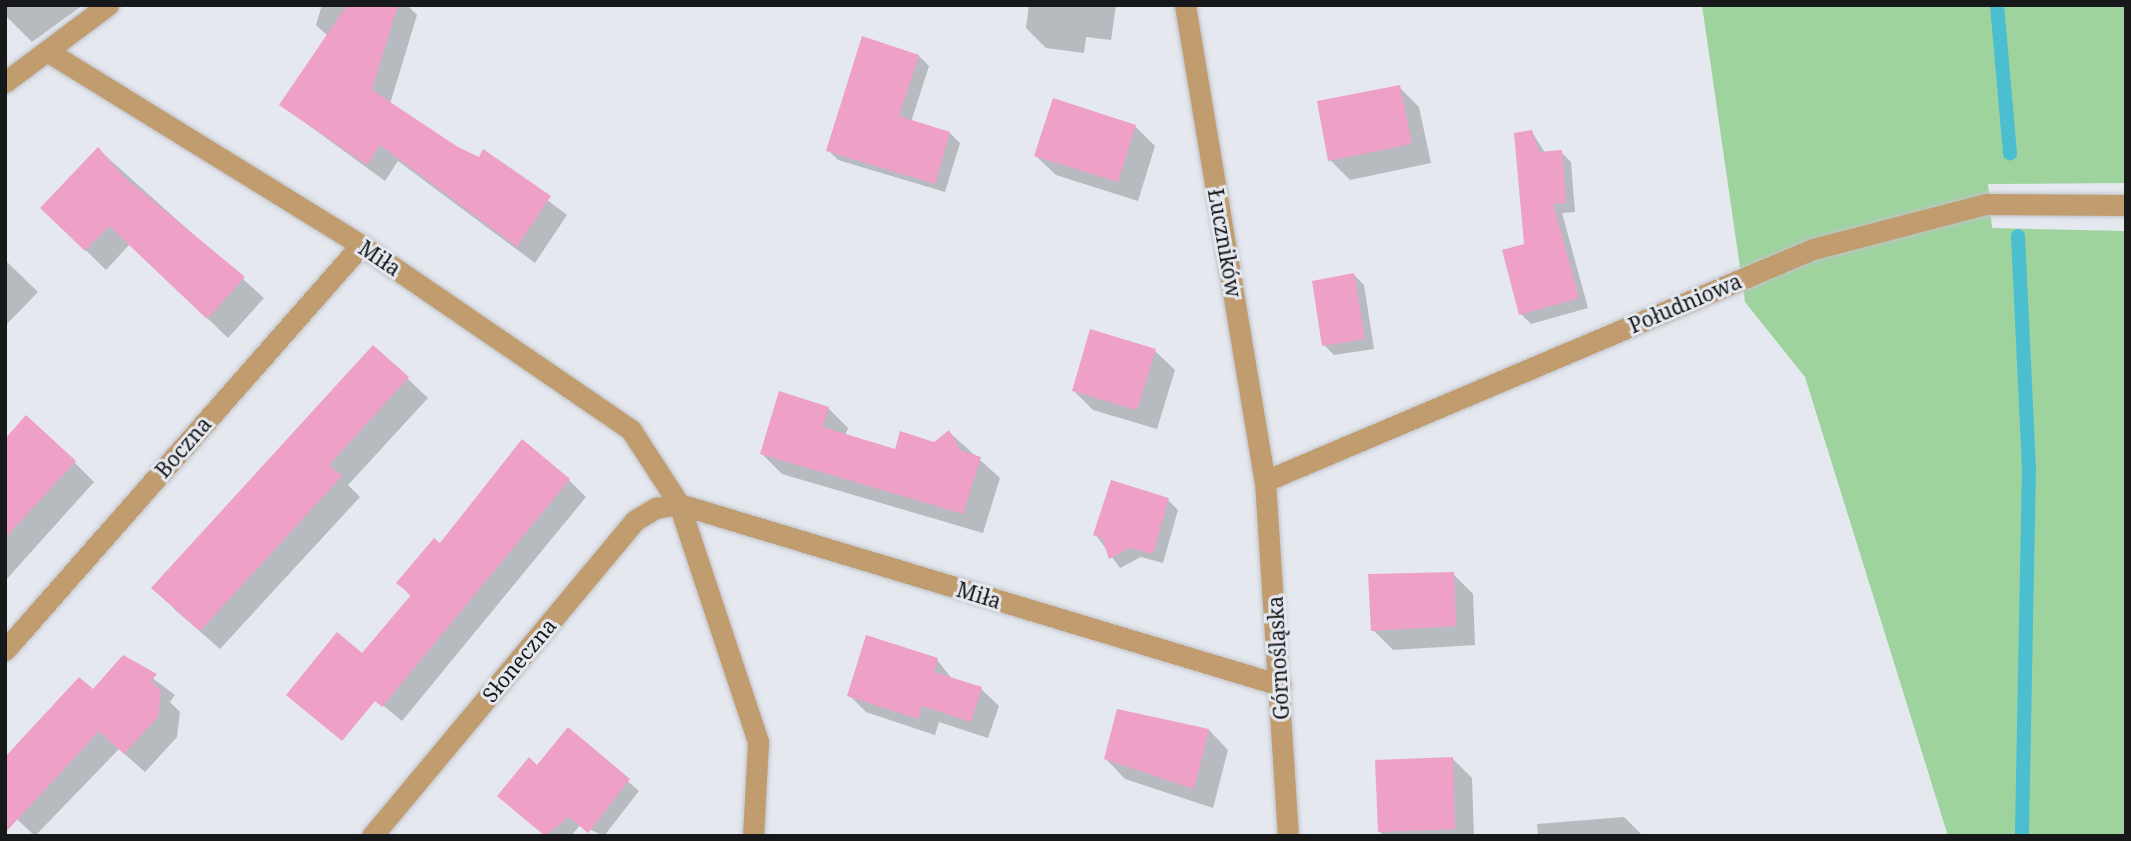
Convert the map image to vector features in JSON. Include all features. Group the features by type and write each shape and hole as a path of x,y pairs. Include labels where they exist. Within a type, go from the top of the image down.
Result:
{"street":[{"path":"5,82 108,5"},
{"name":"Łuczników","path":"1185,5 1265,481"},
{"name":"Miła","path":"47,51 361,245 631,430 679,504 758,742 753,836"},
{"name":"Południowa","path":"1265,481 1813,249 1986,204 2126,205"},
{"name":"Boczna","path":"5,650 361,245"},
{"name":"Górnośląska","path":"1265,481 1288,836"},
{"name":"Miła","path":"679,504 1280,685"},
{"name":"Słoneczna","path":"373,836 634,521 679,504"}],"green space":[{"path":"1702,5 2126,5 2126,183 1988,184 1992,228 2126,231 2126,836 1948,836 1805,377 1745,302"}],"building":[{"path":"347,5 398,5 372,90 458,147 479,157 483,149 551,196 517,247 380,145 367,165 279,105"},
{"path":"862,36 919,55 899,116 950,132 935,184 826,151"},
{"path":"1400,85 1412,144 1328,161 1317,101"},
{"path":"1053,98 1136,125 1118,182 1034,156"},
{"path":"1532,130 1539,152 1562,150 1566,203 1553,204 1579,298 1519,315 1502,250 1524,244 1514,133"},
{"path":"98,147 123,176 245,277 207,319 109,226 85,251 40,208"},
{"path":"1354,273 1365,339 1322,346 1312,281"},
{"path":"1090,329 1156,349 1137,410 1072,391"},
{"path":"373,345 409,377 329,465 342,476 200,631 151,588"},
{"path":"779,391 829,407 823,427 895,449 900,431 934,442 949,430 960,450 981,457 963,514 760,454"},
{"path":"26,415 76,461 5,538 5,439"},
{"path":"522,439 570,479 382,707 375,701 342,741 286,695 337,632 362,653 411,595 396,583 434,538 440,543"},
{"path":"1111,480 1169,498 1153,554 1130,548 1109,559 1102,538 1093,535"},
{"path":"1454,572 1456,626 1371,631 1368,574"},
{"path":"866,635 938,658 934,672 982,687 971,722 922,706 918,719 847,696"},
{"path":"123,655 157,674 151,681 161,691 158,717 124,754 99,731 5,833 5,757 79,677 93,689"},
{"path":"1117,709 1209,729 1194,789 1104,759"},
{"path":"568,727 630,779 588,833 569,817 545,836 497,796 529,757 537,765"},
{"path":"1453,757 1455,829 1378,832 1375,760"}],"waterway":[{"path":"1997,5 2010,153"},
{"path":"2018,236 2029,466 2022,836"}]}
